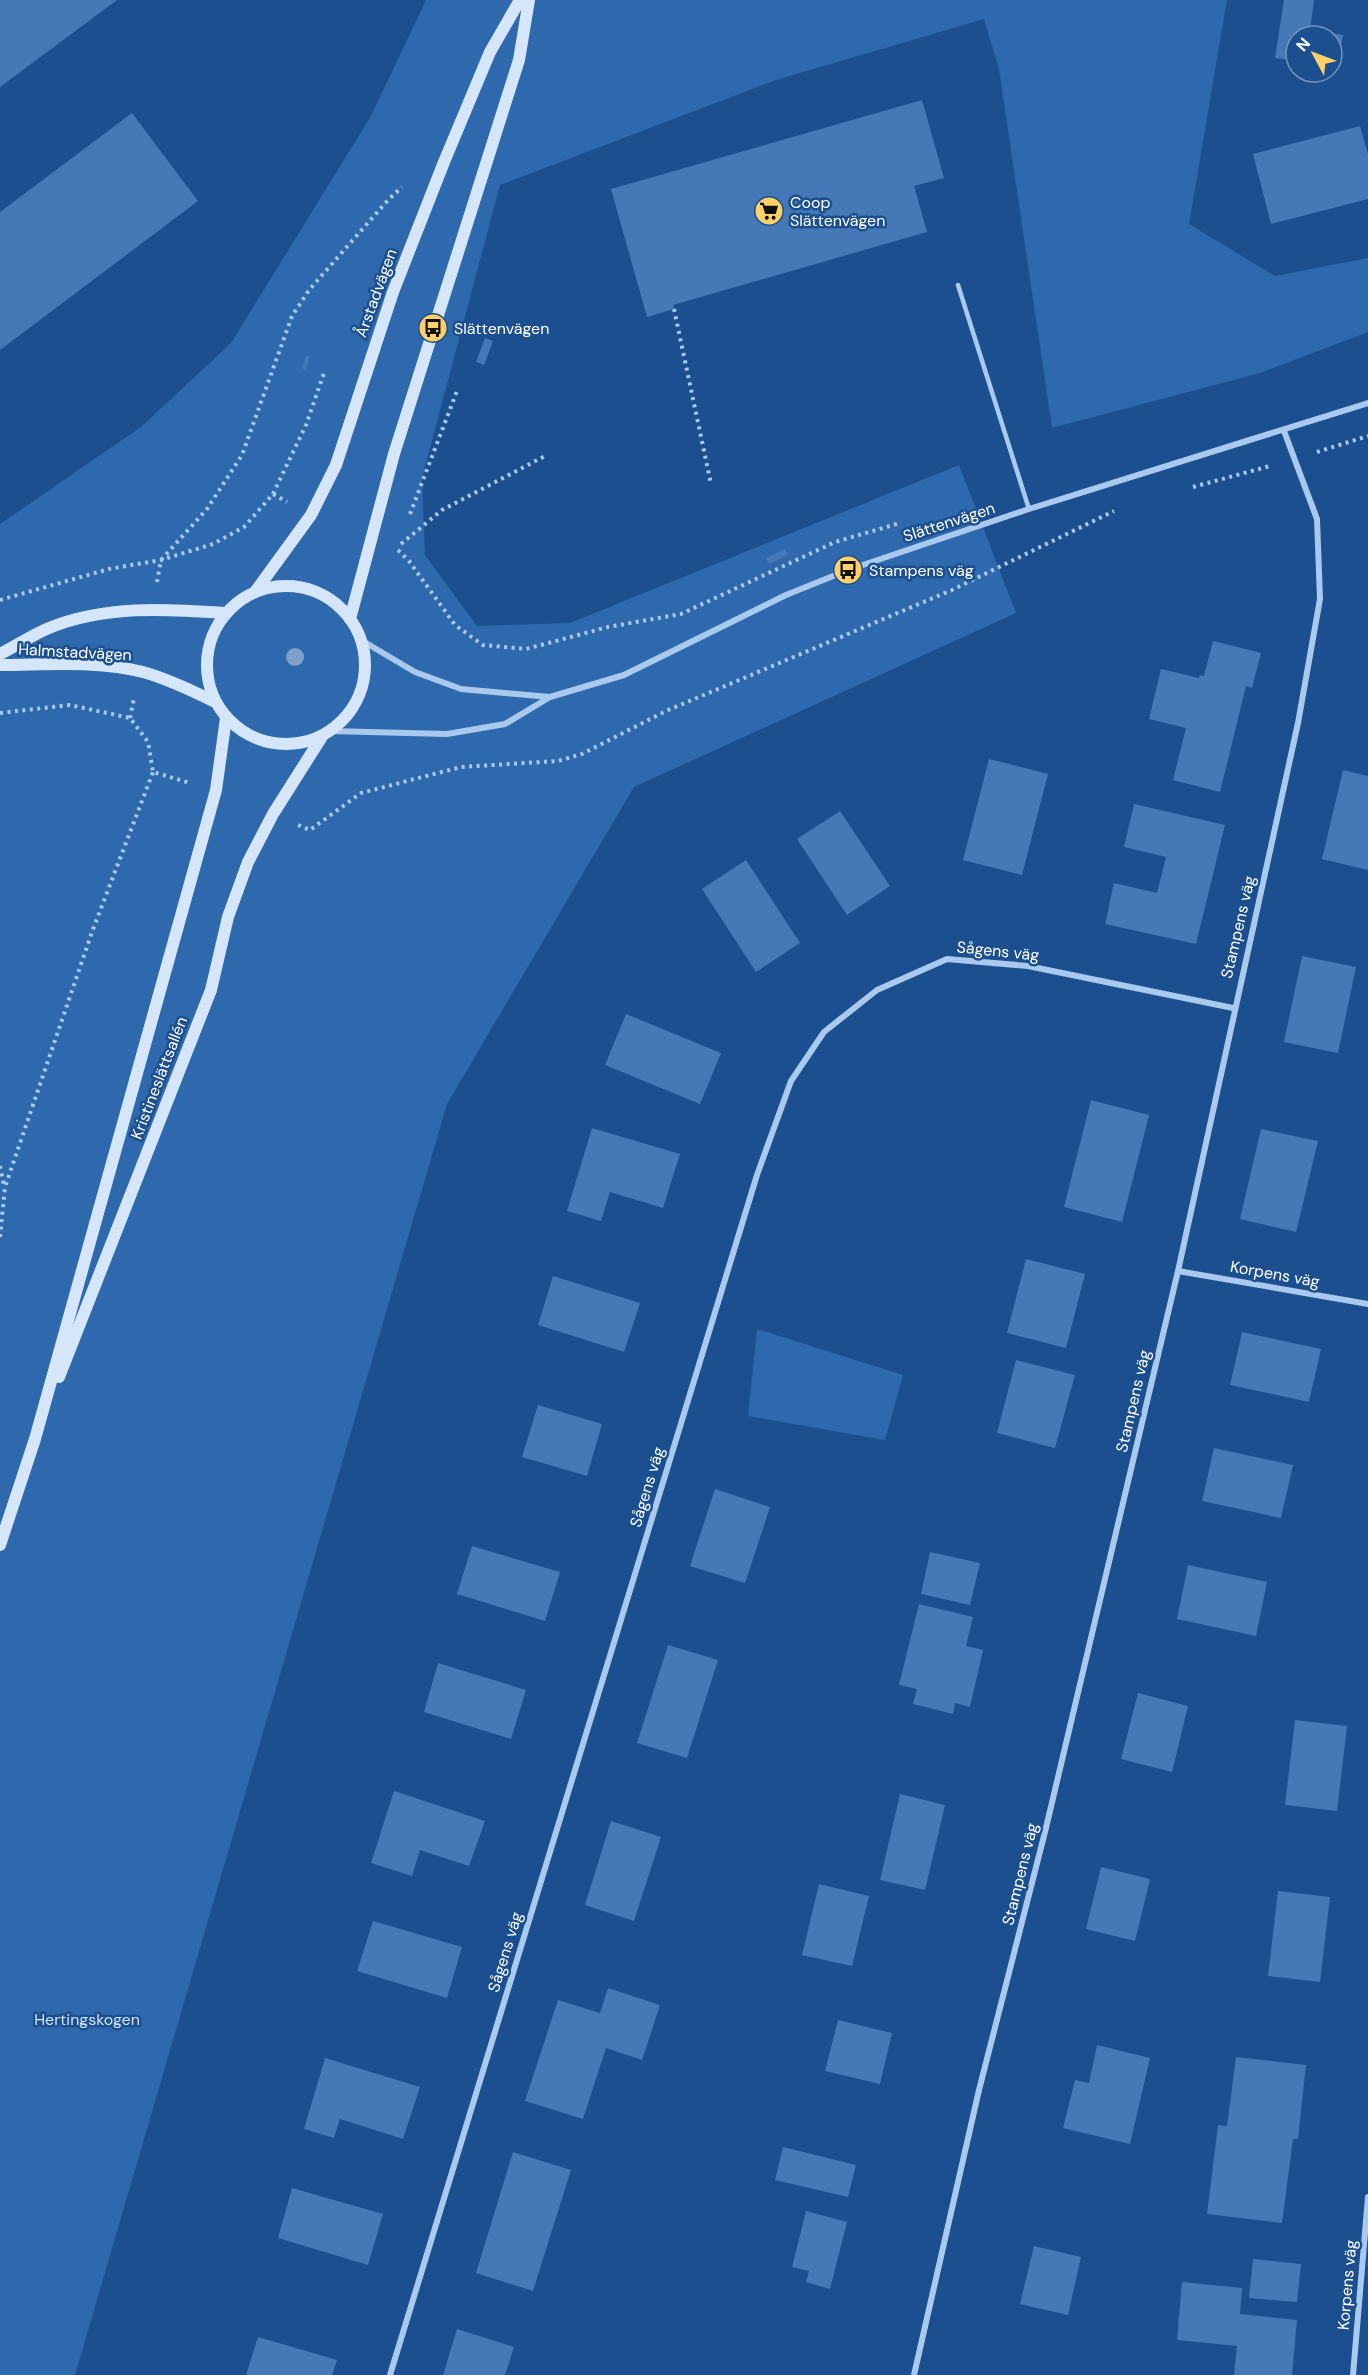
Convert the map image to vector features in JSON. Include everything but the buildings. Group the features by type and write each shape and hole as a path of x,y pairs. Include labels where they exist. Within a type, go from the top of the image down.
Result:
{"main road":[{"name":"Årstadvägen","path":"255,592 311,515 336,465 393,292 444,162 490,52 520,0"},
{"path":"351,620 394,454 519,60 529,0"},
{"path":"281,586 308,589 332,600 351,620 361,640 365,666 361,691 348,714 326,733 298,744 271,744 247,735 226,718 215,702 206,671 210,640 225,613 255,592 281,586"},
{"name":"Halmstadvägen","path":"0,654 49,628 103,614 152,609 225,613"},
{"name":"Halmstadvägen","path":"0,665 100,666 140,671 173,681 215,702"},
{"name":"Kristineslättsallén","path":"0,1545 35,1439 216,790 226,718"},
{"name":"Kristineslättsallén","path":"35,1439 211,990 228,917 248,862 273,814 326,733"}],"street":[{"name":"Slättenvägen","path":"326,733 447,734 505,724 550,697 624,675 786,596 848,570 1029,509 1368,403"},
{"name":"Stampens väg","path":"914,2375 979,2090 1047,1820 1178,1271 1233,1008 1298,723 1320,599 1317,519 1284,431"},
{"name":"Slättenvägen","path":"361,640 415,672 461,689 550,697"},
{"name":"Sågens väg","path":"390,2375 757,1175 791,1081 824,1032 877,990 946,959 1028,966 1233,1008"},
{"name":"Korpens väg","path":"1178,1271 1368,1304"},
{"name":"Korpens väg","path":"1353,2375 1368,2197"}],"lane":[{"path":"958,285 1029,509"}],"path":[{"path":"152,609 161,560 207,509 242,455 292,316 309,290 388,200 416,175 444,162"},
{"path":"674,309 711,484"},
{"path":"0,600 109,569 161,560 213,544 244,527 273,494 306,425 324,373"},
{"path":"407,521 457,391"},
{"path":"396,548 442,510 545,456"},
{"path":"273,494 311,515"},
{"path":"396,548 409,561 455,625 483,645 526,649 608,627 681,614 835,543 912,519"},
{"path":"396,548 399,539"},
{"path":"130,718 140,671"},
{"path":"0,1237 4,1187 92,932 153,772"},
{"path":"0,1166 4,1187"}],"green space":[{"name":"Hertingskogen","path":"426,0 1227,0 1189,224 1275,276 1368,258 1368,332 1260,373 1052,428 999,69 984,19 776,80 500,185 422,478 425,555 477,626 570,623 959,465 1016,613 634,787 447,1104 75,2375 0,2375 0,524 141,427 231,343 371,116"},
{"path":"757,1329 903,1375 885,1440 748,1416"}],"place":[{"name":"Coop Slättenvägen","path":"769,211"},
{"name":"Slättenvägen","path":"433,328"},
{"name":"Stampens väg","path":"848,570"}]}
